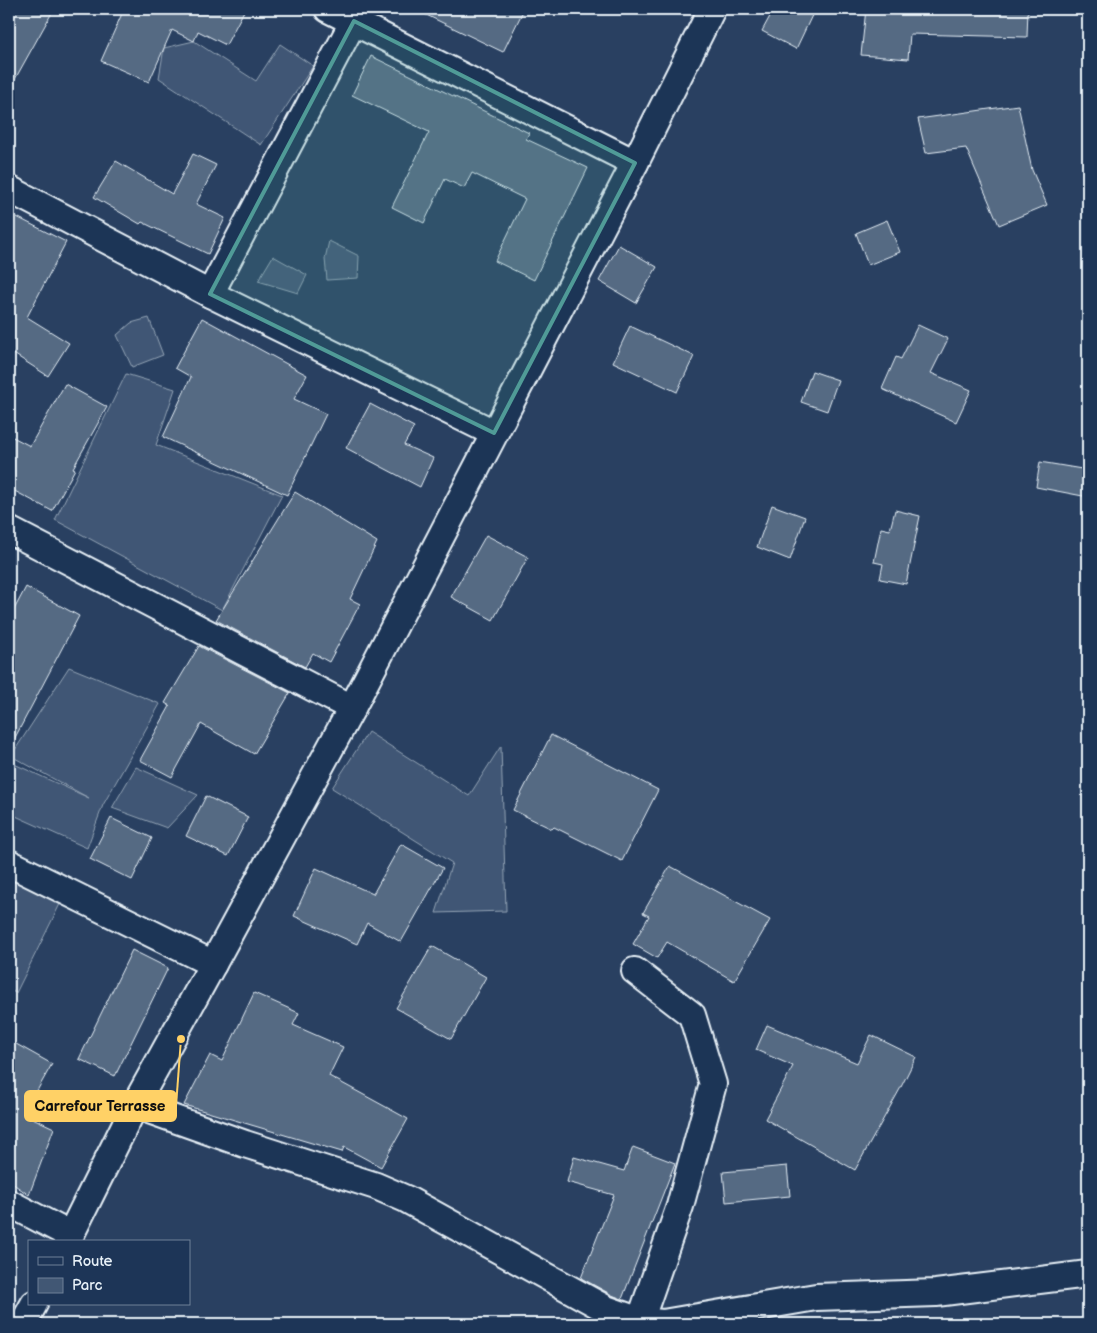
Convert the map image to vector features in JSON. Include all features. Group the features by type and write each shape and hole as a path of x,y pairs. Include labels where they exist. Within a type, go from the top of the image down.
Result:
{"street":[{"path":"328,9 357,15 635,163"},
{"path":"9,1203 69,1238 135,1105 352,708 635,163 712,9"},
{"path":"210,294 357,15"},
{"path":"9,189 210,294 494,432"},
{"path":"9,530 352,708"},
{"path":"9,863 213,964"},
{"path":"635,970 692,1014 712,1084 680,1206 640,1321"},
{"path":"135,1105 245,1144 376,1186 406,1199 606,1310 640,1321 663,1323 816,1297 936,1293 1088,1274"},
{"path":"23,1324 33,1306"}],"highlighted area":[{"path":"354,21 635,163 494,433 210,294"}],"green space":[{"path":"194,41 256,81 280,44 313,66 261,145 159,78 164,48"},
{"path":"329,241 359,256 358,278 327,280 325,259"},
{"path":"273,256 307,275 298,293 258,281"},
{"path":"149,318 163,355 132,367 117,335 131,323"},
{"path":"126,374 175,389 156,445 282,495 222,610 55,520"},
{"path":"69,667 160,704 103,805 87,848 9,813 9,772 12,763 89,798 11,756"},
{"path":"368,732 469,796 501,746 506,911 436,913 452,863 332,788"},
{"path":"136,767 198,795 167,828 112,808"},
{"path":"9,874 62,900 16,993 9,990"}],"building":[{"path":"9,9 54,9 9,90"},
{"path":"124,9 245,9 226,45 198,31 194,41 172,30 149,82 101,61"},
{"path":"414,9 524,9 503,52"},
{"path":"774,9 815,9 796,49 762,31"},
{"path":"866,9 1028,9 1027,37 910,34 908,59 861,55"},
{"path":"371,56 529,133 526,139 588,168 534,280 495,261 525,199 472,173 464,188 445,179 424,223 392,207 429,132 352,95"},
{"path":"1018,105 1032,170 1047,205 999,225 966,148 926,153 918,119"},
{"path":"193,154 216,165 196,204 225,218 208,254 142,222 140,224 94,197 116,161 172,194"},
{"path":"9,213 66,242 27,317 69,343 48,376 9,351"},
{"path":"887,220 900,252 868,265 856,233"},
{"path":"619,245 657,267 636,303 599,281"},
{"path":"202,318 307,375 294,399 326,414 287,495 163,437 191,377 175,368"},
{"path":"918,325 948,339 931,373 971,390 956,422 882,389 896,357 901,359"},
{"path":"630,326 694,356 677,392 613,362"},
{"path":"812,371 838,380 827,411 801,402"},
{"path":"65,384 107,407 73,468 75,469 52,511 9,488 9,435 30,446"},
{"path":"370,404 414,427 404,445 433,458 420,487 346,448"},
{"path":"1040,462 1088,470 1088,497 1036,487"},
{"path":"295,492 377,542 350,599 360,604 329,662 313,653 305,667 216,620"},
{"path":"772,505 805,517 790,560 757,547"},
{"path":"895,510 920,516 906,584 880,579 883,564 874,562 881,528 890,530"},
{"path":"486,535 528,557 493,620 451,597"},
{"path":"26,587 79,616 9,749 9,619"},
{"path":"199,646 290,693 254,754 201,724 172,777 140,760 170,706 165,703"},
{"path":"551,735 658,790 622,861 554,827 552,829 513,810"},
{"path":"206,796 248,817 228,856 186,836"},
{"path":"111,818 152,838 132,880 90,859"},
{"path":"401,844 443,868 401,942 367,923 357,944 294,916 316,868 373,894"},
{"path":"670,866 770,920 734,981 667,942 657,958 633,944 649,916 643,913"},
{"path":"432,946 486,977 451,1039 396,1008"},
{"path":"132,950 168,968 115,1076 79,1059"},
{"path":"254,993 299,1013 293,1025 343,1047 329,1076 408,1119 381,1167 344,1147 342,1152 184,1105 210,1055 222,1061"},
{"path":"767,1025 857,1063 871,1035 916,1057 855,1170 765,1119 793,1066 756,1050"},
{"path":"9,1040 52,1064 24,1114 54,1128 29,1195 9,1181"},
{"path":"633,1147 675,1163 622,1299 581,1278 614,1195 567,1182 574,1157 624,1171"},
{"path":"787,1166 790,1196 726,1202 723,1172"}],"place":[{"name":"Carrefour Terrasse","path":"181,1039"}]}
